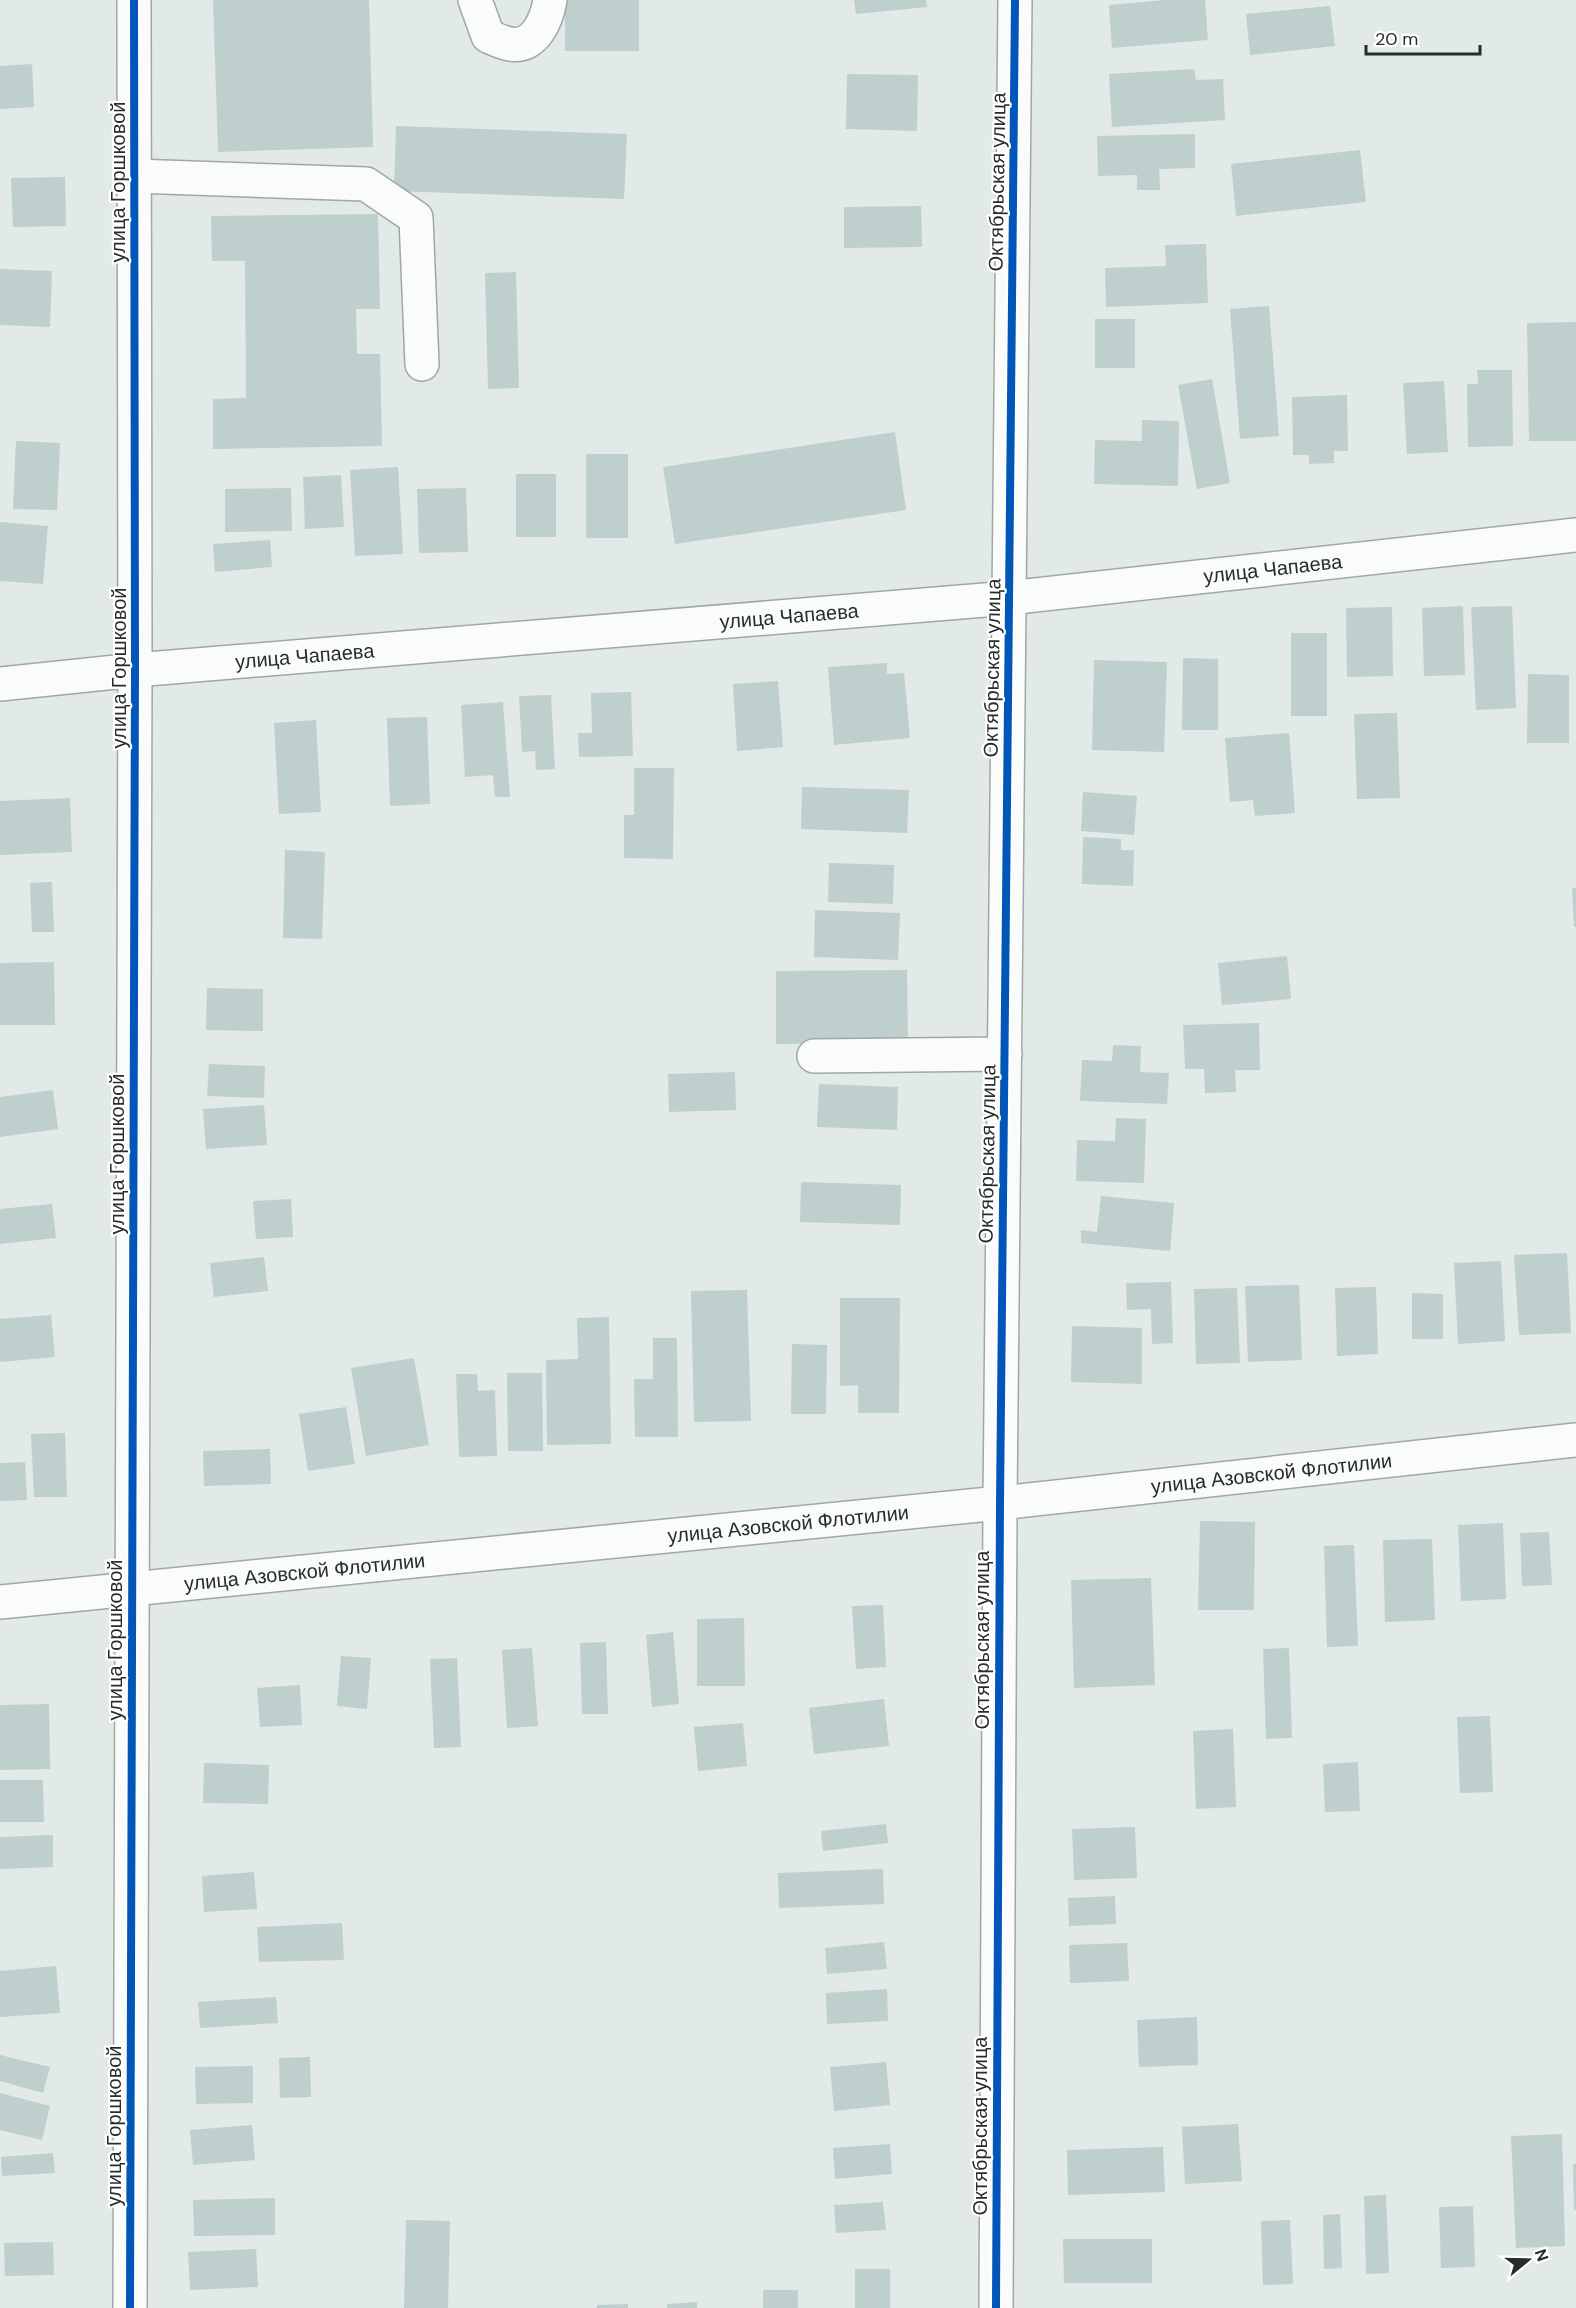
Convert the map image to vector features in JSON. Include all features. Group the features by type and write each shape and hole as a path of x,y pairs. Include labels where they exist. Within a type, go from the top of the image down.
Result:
{"street":[{"name":"улица Горшковой","path":"130,2308 135,670 134,0"},
{"path":"476,0 488,36 512,45 532,38 539,30 545,21 550,0"},
{"name":"Октябрьская улица","path":"996,2308 1000,1503 1015,0"},
{"path":"134,176 366,184 416,218 422,364"},
{"name":"улица Чапаева","path":"0,684 135,670 1009,598 1576,535"},
{"path":"814,1056 1005,1054"},
{"name":"улица Азовской Флотилии","path":"0,1602 1000,1503 1576,1440"}],"building":[{"path":"213,0 369,0 373,147 218,152"},
{"path":"565,0 639,0 639,51 565,51"},
{"path":"854,0 926,0 927,7 856,14"},
{"path":"1165,0 1205,0 1208,40 1112,48 1109,5"},
{"path":"1330,6 1335,46 1250,55 1246,14"},
{"path":"32,64 34,107 0,109 0,66"},
{"path":"1194,69 1196,80 1223,79 1225,120 1112,127 1109,74"},
{"path":"847,74 918,75 917,131 846,129"},
{"path":"396,126 627,134 624,199 394,191"},
{"path":"1195,134 1195,168 1159,169 1160,190 1137,190 1137,175 1098,176 1097,136"},
{"path":"1360,150 1366,202 1236,216 1231,164"},
{"path":"65,177 66,226 13,227 11,178"},
{"path":"921,206 922,247 844,248 844,207"},
{"path":"378,214 380,309 356,309 357,354 380,354 382,446 213,449 213,399 246,398 245,261 212,261 211,216"},
{"path":"1206,244 1208,303 1106,307 1105,268 1166,266 1165,245"},
{"path":"0,269 52,271 50,327 0,325"},
{"path":"516,272 519,388 488,389 485,273"},
{"path":"1269,306 1279,436 1240,439 1230,309"},
{"path":"1095,319 1135,319 1135,368 1095,368"},
{"path":"1576,322 1576,441 1529,441 1527,323"},
{"path":"1477,370 1512,370 1513,446 1468,447 1467,384 1478,384"},
{"path":"1212,379 1230,483 1197,489 1178,385"},
{"path":"1444,381 1448,452 1407,454 1403,383"},
{"path":"1347,395 1348,451 1334,451 1334,463 1309,464 1309,455 1293,455 1292,397"},
{"path":"1142,420 1179,421 1178,486 1094,484 1095,440 1142,441"},
{"path":"895,432 906,510 675,544 663,467"},
{"path":"16,441 60,443 57,510 13,509"},
{"path":"586,454 628,454 628,538 586,538"},
{"path":"398,467 403,554 355,556 350,470"},
{"path":"516,474 556,474 556,537 516,537"},
{"path":"341,475 344,527 305,529 303,477"},
{"path":"291,488 292,531 225,532 225,489"},
{"path":"466,488 468,552 419,553 417,489"},
{"path":"0,522 48,526 43,584 0,581"},
{"path":"270,540 272,567 215,572 213,544"},
{"path":"1463,606 1465,675 1424,676 1422,608"},
{"path":"1512,606 1516,708 1476,710 1471,607"},
{"path":"1392,607 1393,676 1347,677 1346,608"},
{"path":"1291,633 1327,633 1327,716 1291,716"},
{"path":"1183,658 1218,659 1218,730 1182,730"},
{"path":"1094,660 1167,662 1164,752 1092,750"},
{"path":"887,663 887,674 904,673 910,738 834,745 828,667"},
{"path":"1528,674 1569,675 1569,743 1527,743"},
{"path":"778,681 783,747 737,751 733,684"},
{"path":"631,692 633,756 579,757 578,733 592,733 591,693"},
{"path":"551,695 555,769 536,770 535,751 522,752 519,696"},
{"path":"503,702 510,797 495,797 493,775 465,777 461,705"},
{"path":"1397,713 1400,798 1357,799 1354,714"},
{"path":"427,717 430,804 390,806 387,718"},
{"path":"316,720 321,812 279,814 274,723"},
{"path":"1289,733 1295,813 1255,816 1253,800 1230,802 1225,738"},
{"path":"634,768 674,768 673,859 624,858 624,815 634,815"},
{"path":"802,787 909,790 907,833 801,829"},
{"path":"1083,792 1137,796 1134,835 1081,831"},
{"path":"70,798 72,852 0,855 0,801"},
{"path":"1083,837 1121,839 1121,850 1134,850 1133,886 1082,884"},
{"path":"285,850 325,852 322,939 283,938"},
{"path":"829,863 894,865 893,904 828,902"},
{"path":"52,882 54,932 32,932 30,883"},
{"path":"1572,888 1576,888 1576,927 1574,927"},
{"path":"815,910 900,913 898,960 814,957"},
{"path":"1287,956 1291,999 1222,1005 1218,963"},
{"path":"54,962 55,1025 0,1025 0,963"},
{"path":"907,970 908,1043 776,1044 776,971"},
{"path":"207,988 263,989 263,1031 206,1030"},
{"path":"1259,1023 1260,1070 1235,1070 1236,1092 1205,1093 1204,1069 1185,1069 1183,1025"},
{"path":"1113,1045 1141,1046 1140,1072 1169,1073 1167,1104 1080,1101 1082,1060 1112,1061"},
{"path":"209,1064 265,1066 264,1098 207,1096"},
{"path":"735,1072 736,1110 669,1112 668,1074"},
{"path":"819,1084 898,1087 897,1130 817,1127"},
{"path":"53,1090 58,1129 0,1137 0,1097"},
{"path":"264,1105 267,1145 206,1149 203,1109"},
{"path":"1116,1118 1146,1119 1144,1183 1076,1181 1077,1140 1115,1141"},
{"path":"801,1182 901,1185 900,1225 800,1222"},
{"path":"1101,1196 1174,1203 1170,1251 1081,1243 1081,1230 1097,1232"},
{"path":"291,1199 293,1237 256,1239 253,1201"},
{"path":"52,1204 56,1238 0,1244 0,1209"},
{"path":"1567,1253 1571,1333 1519,1335 1514,1255"},
{"path":"264,1257 268,1291 214,1297 210,1263"},
{"path":"1501,1261 1505,1341 1458,1344 1454,1263"},
{"path":"1171,1282 1173,1343 1152,1344 1151,1309 1127,1310 1126,1283"},
{"path":"1299,1285 1302,1360 1248,1362 1245,1286"},
{"path":"1376,1287 1378,1354 1337,1356 1335,1288"},
{"path":"1237,1288 1240,1363 1196,1364 1194,1289"},
{"path":"747,1290 751,1421 694,1422 691,1291"},
{"path":"1412,1293 1443,1294 1443,1339 1412,1339"},
{"path":"840,1298 900,1298 899,1413 858,1413 858,1385 840,1386"},
{"path":"51,1315 55,1357 0,1362 0,1319"},
{"path":"609,1317 611,1444 547,1445 546,1360 578,1359 577,1318"},
{"path":"1072,1326 1142,1328 1142,1384 1071,1382"},
{"path":"653,1338 677,1338 678,1437 635,1437 634,1379 653,1379"},
{"path":"792,1344 827,1345 826,1414 791,1414"},
{"path":"414,1358 429,1445 366,1456 351,1368"},
{"path":"507,1373 542,1373 543,1451 508,1451"},
{"path":"456,1374 477,1374 478,1391 495,1390 497,1456 459,1457"},
{"path":"346,1407 355,1464 308,1471 299,1414"},
{"path":"65,1433 67,1497 34,1497 31,1434"},
{"path":"270,1449 271,1484 204,1486 203,1451"},
{"path":"25,1462 27,1500 0,1501 0,1463"},
{"path":"1200,1521 1255,1522 1254,1610 1198,1610"},
{"path":"1503,1523 1506,1599 1461,1601 1458,1525"},
{"path":"1549,1532 1552,1585 1522,1586 1520,1533"},
{"path":"1432,1539 1435,1620 1385,1622 1383,1540"},
{"path":"1354,1545 1358,1646 1327,1647 1324,1546"},
{"path":"1151,1578 1155,1685 1074,1688 1071,1580"},
{"path":"883,1605 886,1667 856,1669 852,1606"},
{"path":"744,1618 745,1686 697,1686 697,1619"},
{"path":"673,1632 679,1704 652,1707 646,1635"},
{"path":"606,1642 608,1714 582,1714 580,1643"},
{"path":"532,1648 538,1726 507,1728 502,1650"},
{"path":"1289,1648 1292,1738 1266,1739 1263,1649"},
{"path":"341,1656 371,1658 367,1709 337,1706"},
{"path":"457,1658 461,1747 434,1748 430,1659"},
{"path":"300,1685 302,1725 260,1727 257,1688"},
{"path":"884,1699 889,1746 814,1754 809,1708"},
{"path":"49,1704 50,1769 0,1770 0,1705"},
{"path":"1490,1716 1493,1792 1460,1793 1457,1717"},
{"path":"743,1723 747,1766 698,1771 694,1727"},
{"path":"1233,1729 1236,1807 1196,1809 1193,1731"},
{"path":"1358,1762 1360,1811 1325,1812 1323,1764"},
{"path":"204,1763 269,1765 268,1804 203,1803"},
{"path":"0,1780 43,1780 44,1822 0,1822"},
{"path":"886,1824 888,1843 823,1851 821,1831"},
{"path":"1135,1827 1137,1878 1074,1880 1072,1829"},
{"path":"53,1835 53,1867 0,1869 0,1837"},
{"path":"883,1869 884,1904 779,1908 778,1873"},
{"path":"254,1872 257,1909 204,1912 202,1876"},
{"path":"1115,1896 1116,1924 1069,1926 1068,1898"},
{"path":"342,1923 344,1960 259,1962 257,1927"},
{"path":"884,1942 887,1969 827,1974 825,1948"},
{"path":"1127,1943 1129,1981 1070,1983 1069,1945"},
{"path":"56,1966 60,2013 0,2017 0,1971"},
{"path":"887,1989 888,2021 827,2024 826,1993"},
{"path":"276,1997 278,2023 200,2028 198,2002"},
{"path":"1197,2017 1198,2065 1139,2067 1137,2020"},
{"path":"0,2055 50,2067 43,2093 0,2081"},
{"path":"310,2057 311,2097 280,2098 279,2058"},
{"path":"886,2062 890,2105 834,2111 830,2067"},
{"path":"253,2066 253,2103 196,2104 195,2067"},
{"path":"0,2093 50,2106 42,2140 0,2130"},
{"path":"1238,2124 1242,2181 1185,2184 1182,2127"},
{"path":"252,2125 255,2160 193,2165 190,2130"},
{"path":"1562,2134 1565,2246 1516,2248 1511,2136"},
{"path":"890,2144 892,2174 835,2179 833,2148"},
{"path":"1163,2147 1165,2192 1068,2195 1067,2150"},
{"path":"53,2153 55,2173 2,2176 1,2157"},
{"path":"1573,2164 1576,2164 1576,2210 1574,2210"},
{"path":"1386,2195 1389,2273 1366,2274 1364,2196"},
{"path":"275,2198 275,2235 194,2236 193,2200"},
{"path":"883,2202 886,2230 836,2233 834,2205"},
{"path":"1473,2206 1475,2267 1441,2268 1439,2207"},
{"path":"1340,2214 1342,2268 1324,2269 1323,2215"},
{"path":"406,2220 450,2221 448,2308 404,2308"},
{"path":"1290,2220 1293,2284 1263,2285 1261,2221"},
{"path":"1063,2239 1152,2239 1152,2283 1064,2283"},
{"path":"53,2242 54,2275 5,2276 4,2243"},
{"path":"256,2249 258,2287 190,2290 188,2252"},
{"path":"855,2269 890,2269 890,2308 855,2308"},
{"path":"763,2290 798,2290 798,2308 763,2308"},
{"path":"697,2302 697,2308 667,2308 667,2304"},
{"path":"628,2304 628,2308 597,2308 597,2305"}],"cycle path":[{"path":"130,2308 135,670 134,0"},
{"path":"996,2308 1000,1503 1015,0"}]}
